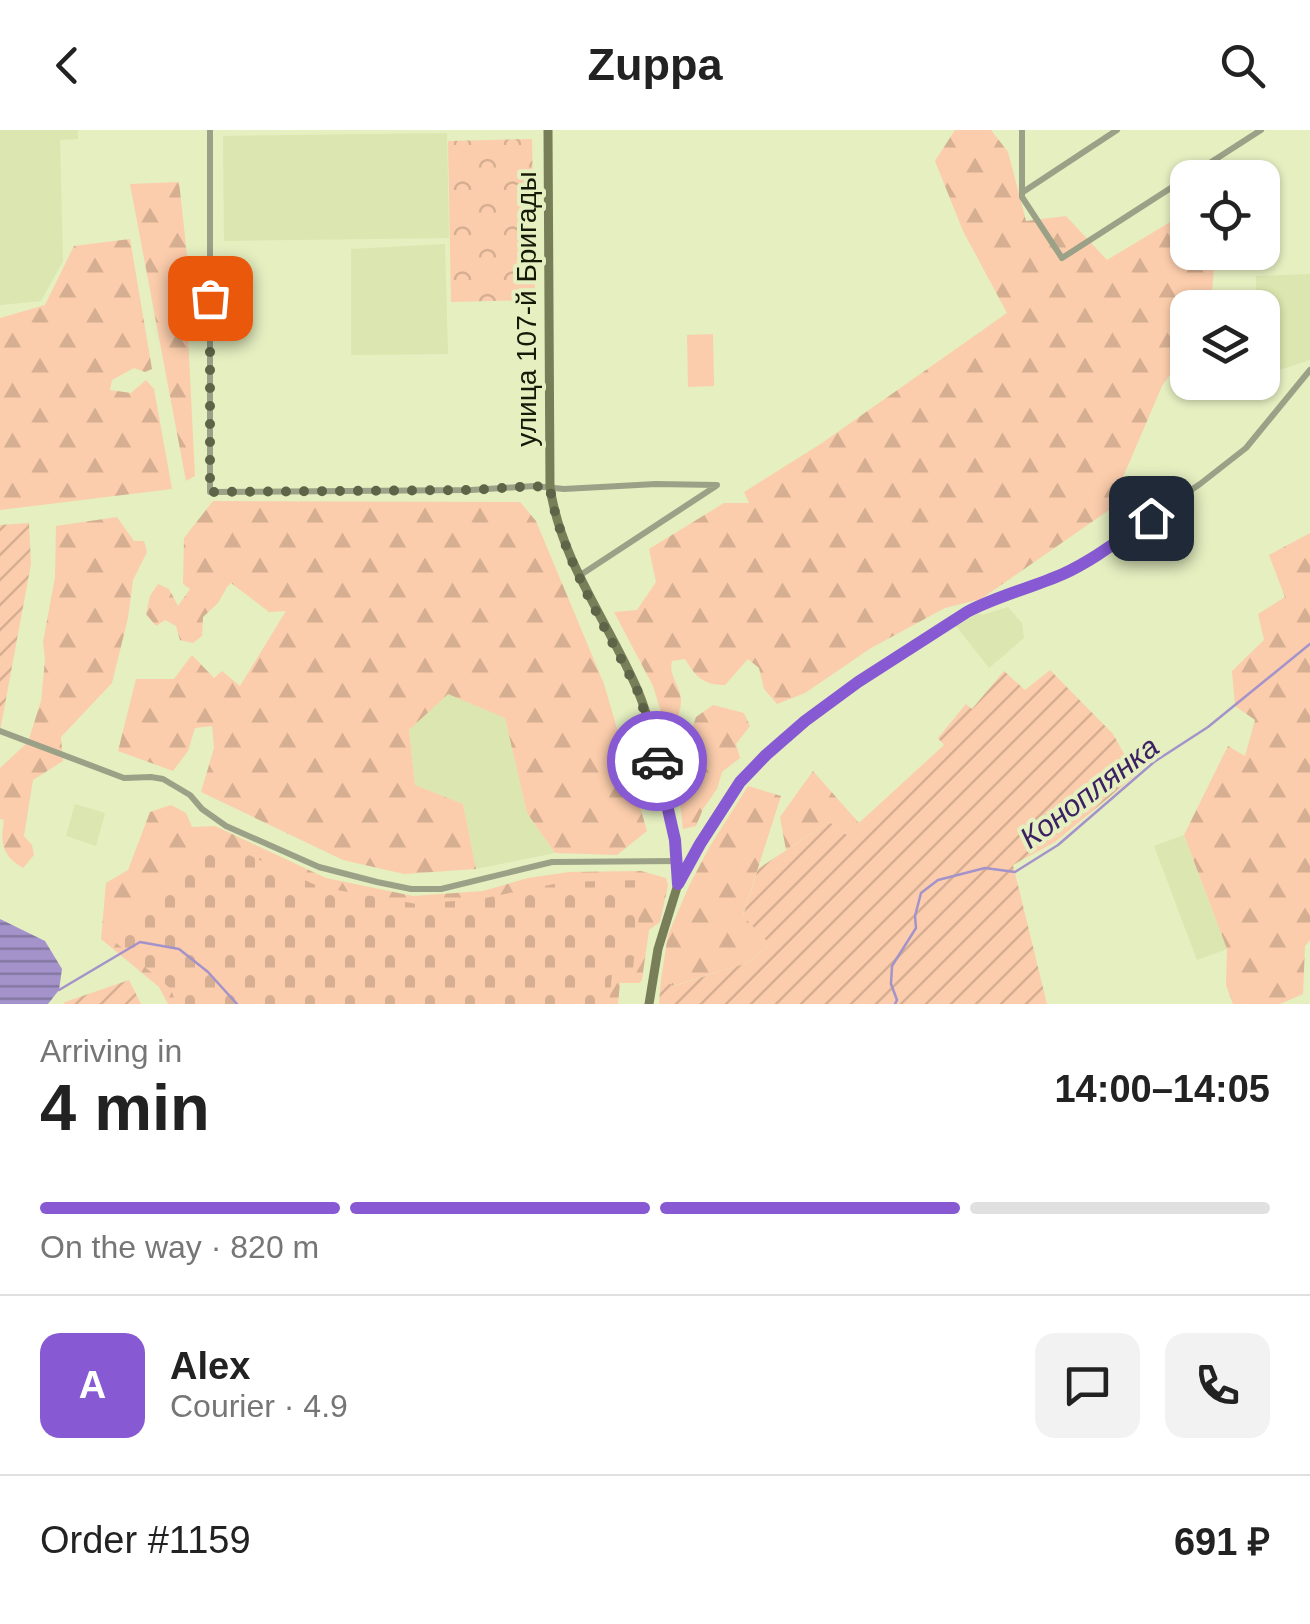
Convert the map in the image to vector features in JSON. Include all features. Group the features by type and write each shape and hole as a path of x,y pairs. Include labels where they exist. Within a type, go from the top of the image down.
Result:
{"main road":[{"name":"улица 107-й Бригады","path":"548,130 553,512 638,692 678,861 678,884 658,949 649,1004"}],"street":[{"path":"210,130 210,492 717,485 580,576"},
{"path":"1022,130 1022,197 1062,258 1261,130"},
{"path":"1023,192 1116,130"},
{"path":"678,884 740,782 805,721 944,626 991,599 1016,594 1068,572 1200,484 1246,448 1310,370"},
{"path":"0,730 124,778 163,778 226,826 319,866 411,889 442,889 552,862 678,861"}],"shaded area":[{"path":"0,130 78,130 78,139 60,140 63,261 41,301 0,305"},
{"path":"447,133 449,238 224,241 223,136"},
{"path":"445,244 448,354 351,355 351,249"},
{"path":"1310,274 1310,360 1280,370 1280,290 1256,290 1256,276"},
{"path":"1008,607 1022,623 1024,638 989,668 956,626 979,613"},
{"path":"447,693 505,718 527,813 555,853 476,869 463,804 415,785 409,730"},
{"path":"75,804 105,813 96,846 66,836"},
{"path":"1184,835 1227,949 1197,960 1154,846"},
{"path":"0,919 45,941 62,969 59,990 48,1004 0,1004"}],"green space":[{"path":"955,130 991,130 1008,152 1026,221 1066,216 1107,260 1170,222 1170,270 1214,270 1212,290 1170,290 1170,375 1109,510 981,599 945,608 871,648 805,693 777,704 764,689 759,668 748,659 725,685 701,679 685,659 672,661 680,696 681,725 692,729 696,717 713,705 744,713 750,726 736,744 740,758 722,772 696,826 683,829 674,754 653,686 614,612 637,610 656,582 649,549 724,503 749,503 744,492 822,443 1007,313 963,231 935,161"},
{"path":"532,139 535,300 451,302 448,141"},
{"path":"179,182 188,264 180,293 187,316 195,476 186,481 130,184"},
{"path":"130,239 152,369 145,372 134,368 112,380 110,390 131,393 146,380 154,389 172,489 0,510 0,318 45,305 74,246"},
{"path":"713,334 714,386 688,387 687,335"},
{"path":"213,501 520,502 536,521 604,684 647,831 617,855 555,853 527,813 505,718 448,694 409,730 415,785 463,804 476,869 404,874 343,860 201,792 214,748 212,726 195,728 188,751 173,771 118,751 136,679 174,679 192,655 214,678 222,671 240,686 286,611 269,612 231,583 203,617 202,636 193,643 180,640 176,626 165,620 156,626 146,614 158,584 169,589 178,606 190,589 183,584 184,538"},
{"path":"117,517 134,541 144,541 147,552 133,580 112,683 61,737 63,761 33,780 24,836 34,855 23,868 7,854 3,842 0,768 28,742 41,701 43,642 55,577 56,526"},
{"path":"29,523 31,564 0,731 0,525"},
{"path":"1310,533 1310,940 1305,946 1303,994 1280,1004 1233,1004 1226,985 1227,949 1184,835 1228,746 1245,756 1255,720 1235,706 1232,671 1264,640 1258,614 1285,597 1269,555"},
{"path":"1050,670 1113,734 1136,775 1055,842 1013,865 1047,1004 659,1004 661,979 674,986 750,962 770,944 743,916 758,869 829,822 850,837 859,823 944,745 938,738 966,704 972,709 1004,671 1025,690"},
{"path":"813,771 859,823 850,837 829,822 786,850 780,817"},
{"path":"748,786 781,796 743,915 771,943 750,962 673,986 661,979 668,935 710,846"},
{"path":"171,805 186,813 192,827 215,826 326,878 413,896 483,891 569,872 641,871 666,878 668,885 660,922 649,930 642,980 620,983 618,1004 168,1004 159,987 101,939 106,883 128,870 150,812"},
{"path":"224,844 320,887 417,904 480,899 564,882 643,880 632,977 612,975 609,1004 176,1004 171,989 108,936 185,862"},
{"path":"129,980 141,1004 63,1004 65,1002"}],"waterway":[{"name":"Коноплянка","path":"895,1004 892,966 916,928 921,893 938,880 985,868 1015,872 1058,845 1154,762 1208,727 1310,644"},
{"name":"Коноплянка","path":"59,990 140,942 179,949 208,972 237,1004"}],"way so far":[{"path":"210,298 210,492 550,488 553,512 565,544 638,692 657,761"}],"route":[{"path":"657,761 675,840 678,884 740,782 828,703 967,612 991,599 1016,594 1068,572 1151,518"}]}
